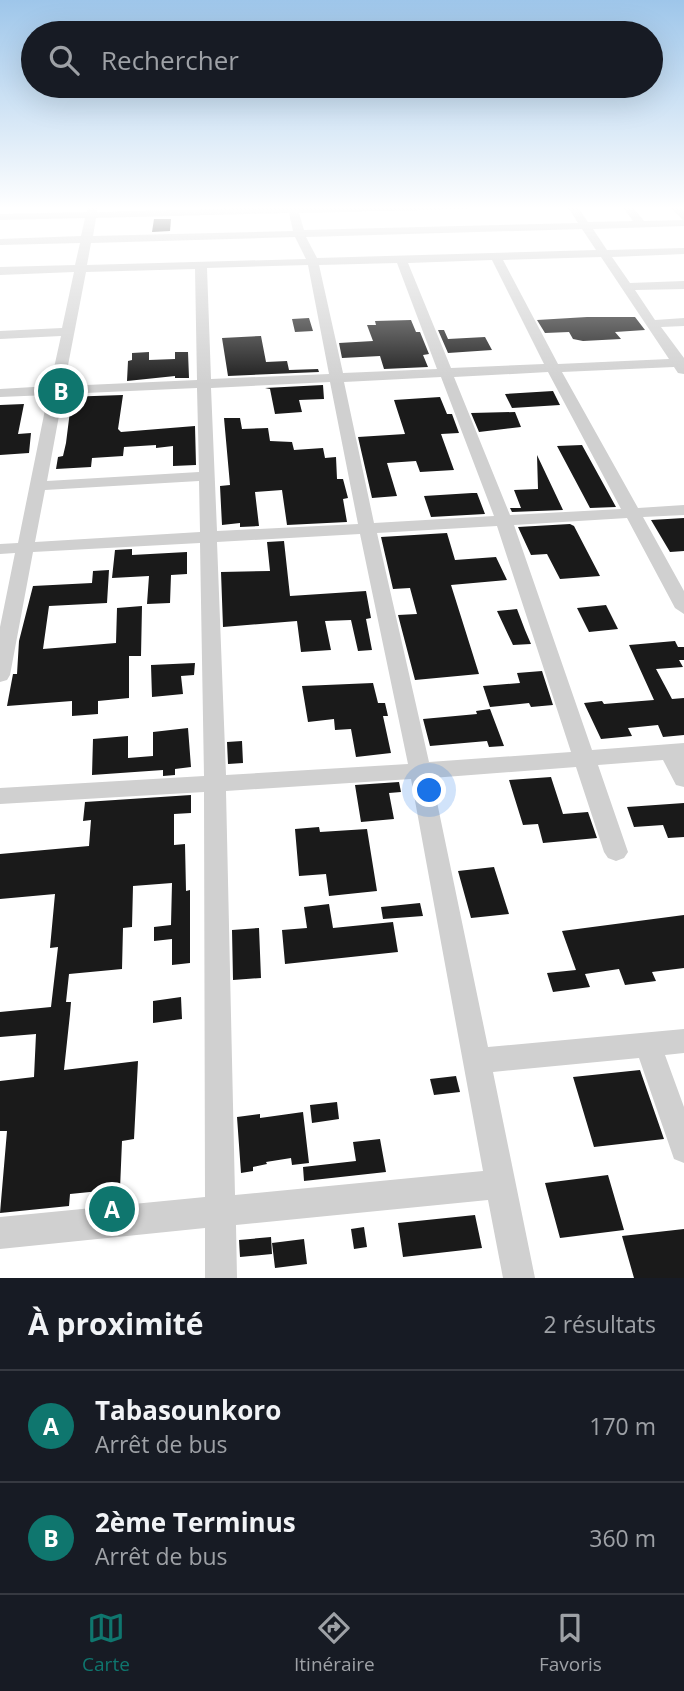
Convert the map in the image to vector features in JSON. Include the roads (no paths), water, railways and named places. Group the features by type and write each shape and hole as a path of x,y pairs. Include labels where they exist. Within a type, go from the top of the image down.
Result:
{"street":[{"path":"0,675 81,266"},
{"path":"0,271 182,266"},
{"path":"201,266 215,782 221,1278"},
{"path":"314,266 420,771 519,1278"},
{"path":"403,266 504,521 616,852"},
{"path":"500,266 684,608"},
{"path":"612,266 682,365"},
{"path":"626,287 684,285"},
{"path":"651,324 684,322"},
{"path":"0,335 68,332"},
{"path":"0,393 553,368 682,365"},
{"path":"37,486 207,476"},
{"path":"0,549 684,510"},
{"path":"0,796 420,771 677,751 684,779"},
{"path":"476,1061 684,1041"},
{"path":"649,1045 684,1149"},
{"path":"0,1233 500,1184"}],"place":[{"name":"2ème Terminus","path":"61,391"},
{"name":"Tabasounkoro","path":"112,1209"}]}
